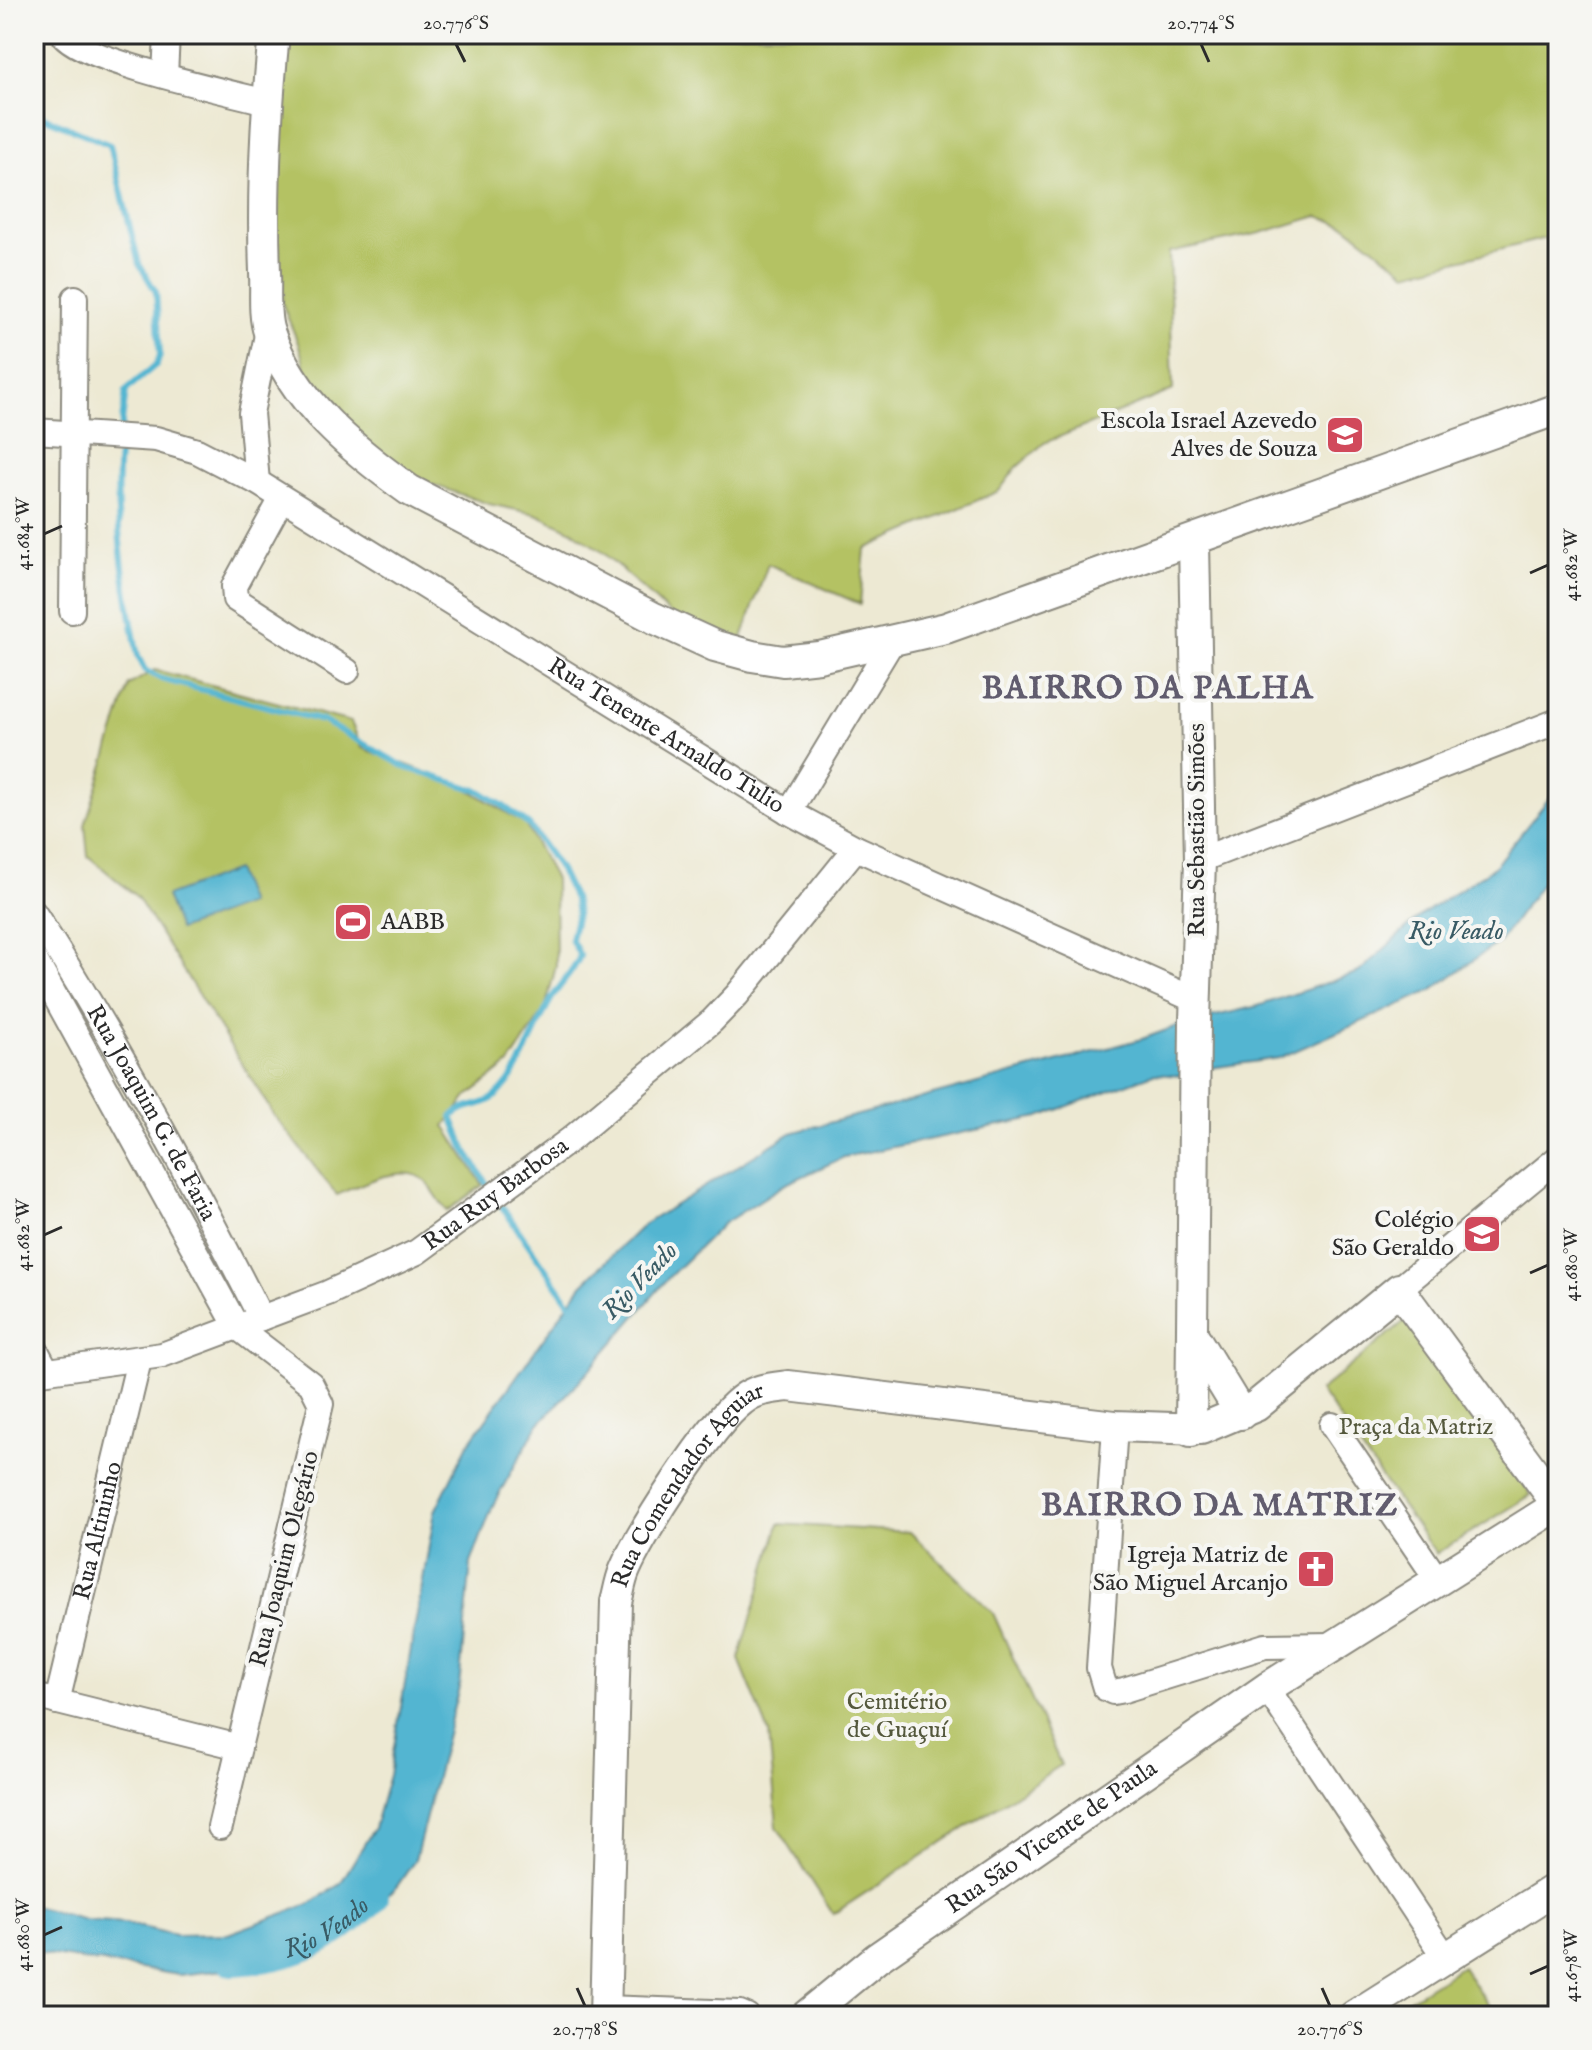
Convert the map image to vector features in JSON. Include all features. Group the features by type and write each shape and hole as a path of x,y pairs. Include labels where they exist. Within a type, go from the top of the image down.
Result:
{"street":[{"path":"63,34 75,46 165,76 267,102"},
{"path":"165,76 167,34"},
{"path":"257,482 251,413 268,330 263,213 267,102 274,34"},
{"path":"72,611 75,298"},
{"path":"268,330 281,360 303,393 364,458 409,490 654,618 715,646 783,661 891,643 946,628 1082,577 1194,542 1558,409"},
{"name":"Rua Tenente Arnaldo Tulio","path":"34,431 105,433 156,439 197,451 257,482 281,500 789,812 856,848 1195,1011"},
{"path":"281,500 234,586 235,599 245,609 347,671"},
{"name":"Rua Sebastião Simões","path":"1191,1431 1195,1011 1200,860 1194,542"},
{"path":"789,812 891,643"},
{"path":"1200,860 1558,721"},
{"name":"Rua Ruy Barbosa","path":"40,1372 139,1360 199,1343 375,1274 417,1252 484,1206 712,1021 856,848"},
{"name":"Rua Joaquim G. de Faria","path":"34,913 154,1117 261,1318"},
{"name":"Rua Joaquim G. de Faria","path":"34,958 237,1327"},
{"path":"1191,1431 1211,1427 1241,1414 1267,1398 1558,1158"},
{"path":"1399,1289 1558,1505"},
{"name":"Rua Joaquim Olegário","path":"220,1827 321,1404 311,1384 237,1327"},
{"path":"1193,1335 1241,1414"},
{"path":"34,1347 40,1372"},
{"name":"Rua Altininho","path":"46,1699 139,1360"},
{"name":"Rua Comendador Aguiar","path":"605,2012 616,1602 622,1575 636,1548 722,1417 744,1398 763,1390 788,1386 1115,1426 1191,1431"},
{"path":"1332,1425 1437,1579"},
{"path":"1115,1426 1099,1668 1105,1688 1113,1692 1124,1690 1265,1646 1332,1645"},
{"name":"Rua São Vicente de Paula","path":"806,2016 839,2002 877,1958 1267,1688 1558,1505"},
{"path":"1267,1688 1446,1958"},
{"path":"46,1699 239,1747"},
{"path":"1354,2016 1558,1887"},
{"path":"605,2012 740,2013 747,2016"}],"green space":[{"path":"289,34 1558,34 1558,235 1407,273 1346,226 1318,216 1261,233 1169,252 1173,390 1044,443 1016,468 999,491 865,549 860,604 768,564 737,652 670,614 605,554 573,531 536,514 489,504 378,466 305,381 302,355 279,294 272,251 274,158"},
{"name":"AABB","path":"155,670 351,722 362,748 463,786 525,824 555,879 556,966 545,1009 509,1064 468,1096 445,1126 483,1185 447,1211 425,1181 417,1175 406,1173 381,1177 337,1195 274,1115 137,897 88,856 85,825 129,685"},
{"name":"Praça da Matriz","path":"1407,1319 1459,1387 1531,1495 1436,1554 1320,1391"},
{"name":"Cemitério de Guaçuí","path":"779,1524 910,1532 993,1613 1061,1765 833,1914 777,1827 769,1733 739,1659"},
{"path":"1462,1966 1495,2016 1383,2016"}],"water":[{"name":"Rio Veado","path":"1558,787 1558,860 1500,941 1431,991 1279,1058 1210,1068 1211,1017 1258,1006 1359,972 1420,916 1494,867"},
{"path":"236,870 249,904 179,930 166,896"},
{"path":"1180,1025 1181,1076 1153,1074 1039,1117 844,1157 784,1185 723,1224 669,1277 537,1426 494,1503 471,1563 459,1687 415,1860 395,1889 346,1923 250,1965 224,1970 179,1975 34,1952 34,1906 85,1920 125,1923 175,1935 228,1934 309,1904 340,1884 374,1828 389,1775 435,1511 467,1446 582,1285 643,1225 791,1133 1142,1039"}],"waterway":[{"path":"34,113 110,145 139,264 156,292 160,355 157,364 126,390 121,430"},
{"path":"120,441 118,522 128,602 138,656 145,670 161,679 323,721 407,768 480,791 529,825 559,868 575,901 577,914 571,939 580,956 545,1010 506,1086 491,1100 461,1110 452,1117 464,1147 490,1189"},
{"path":"496,1198 572,1307"},
{"name":"Rio Veado","path":"233,1958 274,1953 309,1942 340,1923 371,1896"}],"place":[{"name":"Escola Israel Azevedo Alves de Souza","path":"1345,435"},
{"name":"AABB","path":"353,922"},
{"name":"Colégio São Geraldo","path":"1482,1234"},
{"name":"Igreja Matriz de São Miguel Arcanjo","path":"1316,1569"}],"district":[{"name":"BAIRRO DA PALHA","path":"1148,689"},
{"name":"BAIRRO DA MATRIZ","path":"1220,1506"}]}
